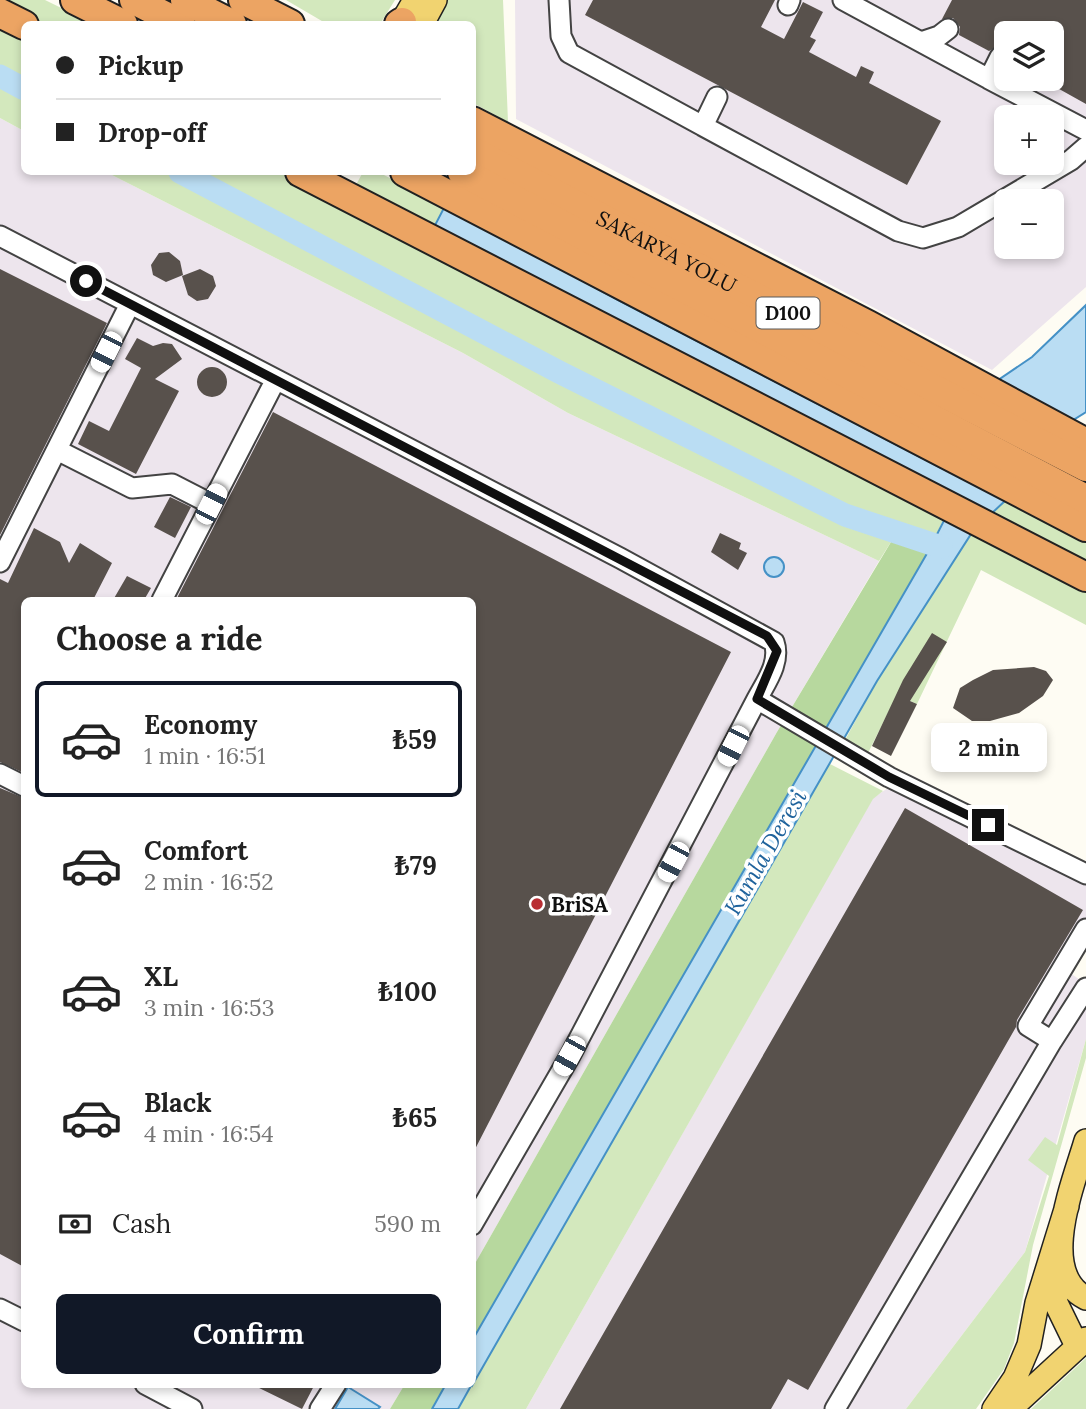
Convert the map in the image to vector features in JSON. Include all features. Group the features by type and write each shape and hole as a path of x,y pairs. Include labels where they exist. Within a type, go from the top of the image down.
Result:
{"highway":[{"path":"75,0 117,21"},
{"path":"134,0 175,21"},
{"path":"185,0 226,21"},
{"path":"243,0 284,21"},
{"path":"0,13 21,24"},
{"path":"476,123 777,279 973,399"},
{"name":"SAKARYA YOLU","path":"476,154 593,227 973,399 1070,435 1086,467"},
{"path":"317,175 349,184 676,363 1086,578"},
{"path":"417,175 750,351 955,445"},
{"name":"D100","path":"469,175 593,227 924,414 955,445 1028,482 1086,499"},
{"path":"750,351 924,414"},
{"path":"1028,482 1086,527"}],"main road":[{"path":"408,19 435,0"},
{"path":"993,1409 1015,1378 1026,1353 1086,1141"},
{"path":"1067,1206 1060,1265 1065,1290 1083,1339"},
{"path":"1058,1236 1053,1269 1054,1294 1083,1339"},
{"path":"1060,1265 1068,1282 1086,1298"},
{"path":"1010,1409 1083,1339"}],"lane":[{"path":"559,0 561,36 569,53 898,231 923,238 958,227 1071,160 1086,147"},
{"path":"843,0 1086,130"},
{"path":"921,43 948,29"},
{"path":"989,79 994,69"},
{"path":"703,125 717,97"},
{"path":"0,236 767,636 777,651 757,699 569,1056 476,1219"},
{"path":"0,562 130,304"},
{"path":"164,597 275,381"},
{"path":"57,450 132,488 172,484 211,504"},
{"path":"757,699 872,767 1086,874"},
{"path":"0,774 21,784"},
{"path":"1052,1041 1028,1026 1086,929"},
{"path":"835,1409 1086,988"},
{"path":"0,1309 21,1320"},
{"path":"153,1388 192,1409"},
{"path":"320,1409 333,1388"}],"shaded area":[{"path":"515,0 1086,0 1086,287 992,370 516,119"},
{"path":"0,118 21,129 21,175 112,175 463,353 568,413 879,561 777,732 476,1262 476,597 21,597 21,1388 403,1388 390,1409 0,1409"},
{"path":"909,774 1086,863 1086,945 1070,973 1086,984 1086,1039 1025,1252 906,1409 526,1409 873,798"}],"green space":[{"path":"0,0 45,0 88,21 32,21"},
{"path":"286,0 395,0 382,21 322,21"},
{"path":"445,0 503,0 508,122 476,105 476,21 434,21"},
{"path":"0,25 21,36 21,129 0,118"},
{"path":"112,175 286,175 944,518 929,550 913,540 894,537 879,561 568,413 463,353"},
{"path":"361,175 384,175 445,206 433,229 359,189 357,183"},
{"path":"1008,498 1086,537 1086,569 986,519"},
{"path":"973,531 1086,585 1086,625 981,570 917,704 897,695 868,753 844,742 877,681"},
{"path":"894,537 913,540 929,550 476,1334 476,1262 777,732"},
{"path":"828,763 883,791 873,799 526,1409 458,1409 470,1388 476,1388 476,1378"},
{"path":"1086,1039 1086,1058 1033,1245 1014,1343 1004,1369 976,1409 906,1409 1025,1252 1049,1176 1028,1160 1045,1137 1057,1145"},
{"path":"1086,1358 1086,1409 1031,1409"},
{"path":"403,1388 444,1388 432,1409 390,1409"}],"water":[{"name":"Kumla Deresi","path":"445,206 620,301 941,468 985,389 1032,357 1086,305 1086,412 1059,429 1008,498 973,531 877,681 476,1379 476,1334 929,550 956,497 433,229"},
{"path":"770,557 778,557 784,567 778,577 770,577 764,571 764,563"},
{"path":"347,1388 380,1407 378,1409 335,1409"},
{"path":"444,1388 470,1388 458,1409 432,1409"}],"building":[{"path":"593,0 775,0 761,27 784,39 803,2 823,12 810,37 816,40 809,52 856,77 861,66 874,72 869,83 941,121 907,185 585,15"},
{"path":"952,0 1086,0 1086,104 1063,91 1064,21 994,21 994,48 989,51 959,35 960,27 953,18 942,19"},
{"path":"169,252 180,261 183,275 166,282 153,275 151,265 159,253"},
{"path":"0,269 107,323 0,535"},
{"path":"200,269 213,276 216,286 208,299 197,301 188,295 182,276"},
{"path":"137,338 153,346 172,344 182,359 155,379 179,391 136,474 78,444 89,421 109,431 141,368 125,359"},
{"path":"212,367 222,372 227,382 222,392 212,397 202,392 197,382 202,372"},
{"name":"BriSA","path":"273,412 731,652 476,1147 476,597 178,597"},
{"path":"170,497 191,507 175,538 154,527"},
{"path":"34,528 60,542 69,563 80,543 112,563 95,597 21,597 21,772 0,762 0,579 8,583"},
{"path":"720,533 741,543 739,549 747,553 738,570 711,552"},
{"path":"127,576 151,588 146,597 115,597"},
{"path":"932,633 947,642 910,701 917,704 891,756 872,746 903,680"},
{"path":"1034,667 1046,671 1053,680 1043,696 1019,713 990,721 972,721 953,708 960,688 973,680 993,670"},
{"path":"0,788 21,797 21,1265 0,1254"},
{"path":"905,808 1083,910 1017,1020 1016,1027 808,1390 788,1379 771,1409 560,1409"},
{"path":"259,1388 313,1388 302,1409"}],"waterway":[{"path":"0,76 21,87"},
{"path":"186,175 559,372 845,515 941,547"}],"place":[{"name":"BriSA","path":"537,904"}],"route":[{"path":"86,281 767,636 774,642 777,651 775,662 757,699 889,777 988,825"}]}
